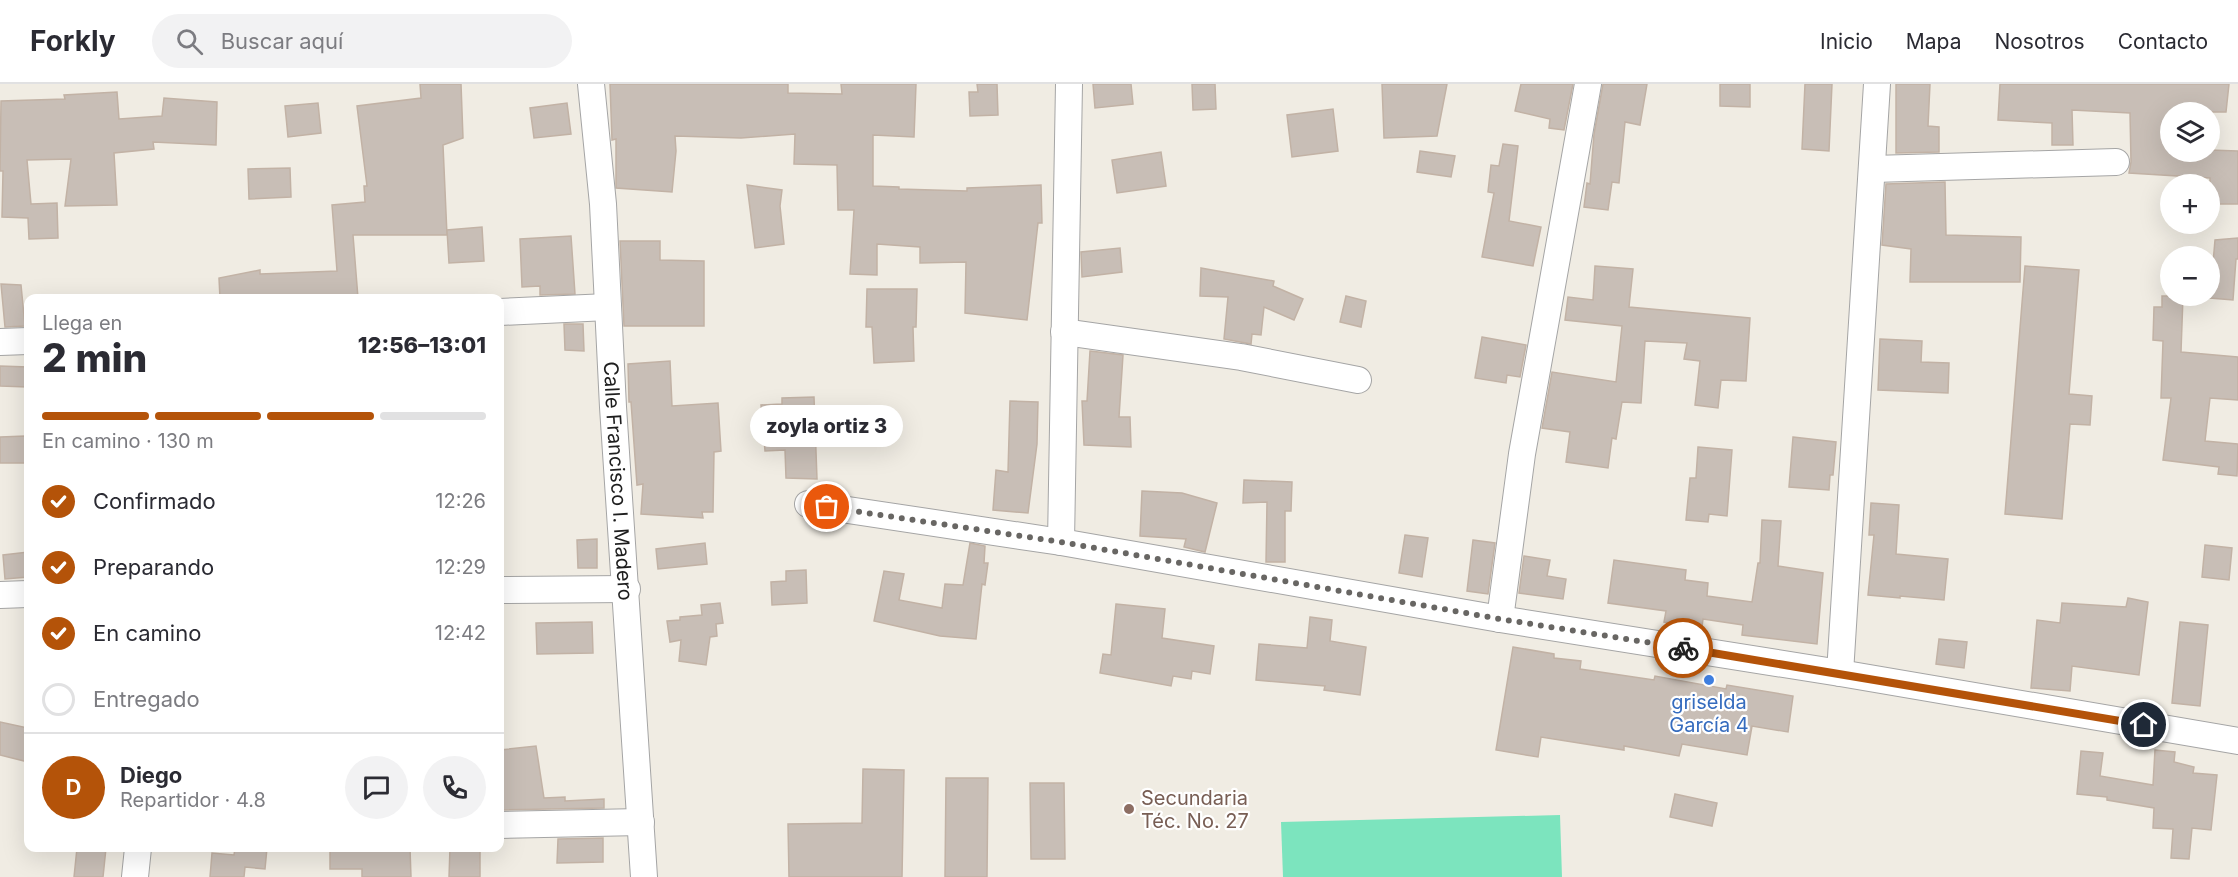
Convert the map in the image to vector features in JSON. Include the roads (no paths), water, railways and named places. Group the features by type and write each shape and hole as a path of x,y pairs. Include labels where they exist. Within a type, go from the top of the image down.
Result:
{"street":[{"name":"Calle Francisco I. Madero","path":"591,84 603,204 644,877"},
{"path":"1061,542 1069,84"},
{"path":"1500,619 1522,454 1588,84"},
{"path":"1840,673 1877,84"},
{"path":"1873,169 2116,162"},
{"path":"504,312 608,307"},
{"path":"1064,332 1241,357 1358,380"},
{"path":"0,342 24,341"},
{"path":"807,504 1061,542 1500,619 1840,673 2238,741"},
{"path":"504,590 627,589"},
{"path":"0,595 24,594"},
{"path":"504,825 641,822"},
{"path":"135,877 138,852"}],"place":[{"name":"zoyla ortiz 3","path":"827,507"},
{"name":"griselda García 4","path":"1709,680"},
{"name":"Secundaria Téc. No. 27","path":"1129,809"}]}
